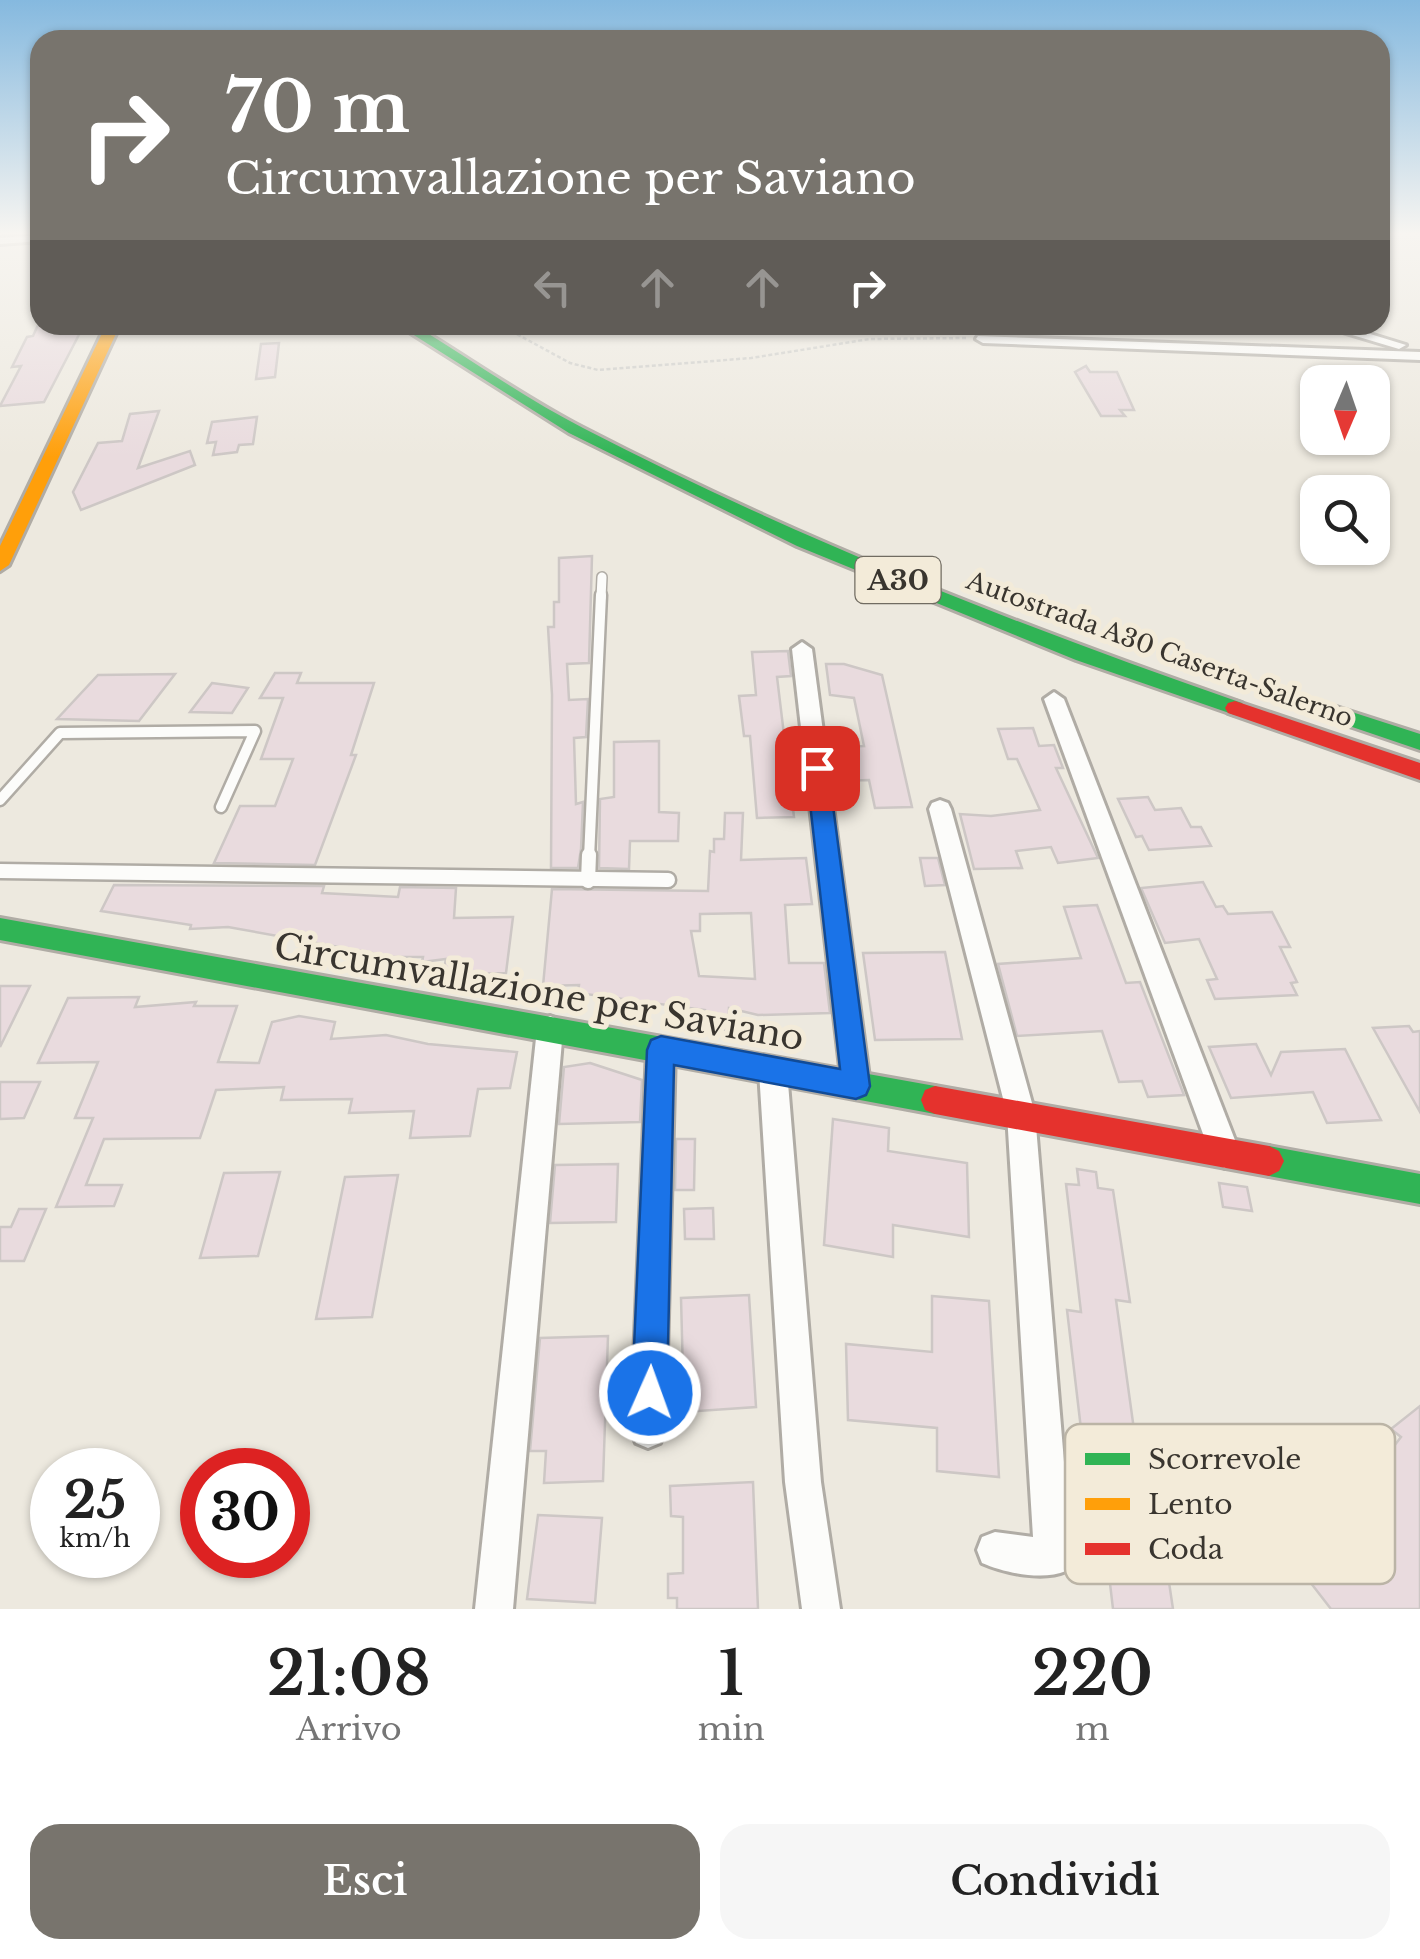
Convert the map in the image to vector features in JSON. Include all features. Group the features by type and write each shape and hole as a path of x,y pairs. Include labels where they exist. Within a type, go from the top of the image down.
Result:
{"main road":[{"path":"2,556 108,335"},
{"name":"Autostrada A30 Caserta-Salerno","path":"421,335 574,430 804,542 1083,655 1420,772"},
{"path":"450,335 593,417 706,468"},
{"name":"Autostrada A30 Caserta-Salerno","path":"1307,704 1420,742"},
{"name":"Circumvallazione per Saviano","path":"0,929 1420,1189"}],"street":[{"path":"1360,335 1420,353"},
{"path":"983,339 1420,353"},
{"path":"802,650 856,1086"},
{"path":"1054,700 1226,1153"},
{"path":"940,809 1021,1114 1053,1558 995,1550"},
{"path":"494,1609 550,1028"},
{"path":"648,1431 661,1050"},
{"path":"773,1071 803,1482 821,1609"}],"lane":[{"path":"588,882 602,577"},
{"path":"0,800 60,733 255,732 221,807"},
{"path":"0,871 588,882 668,880"}],"path":[{"path":"518,335 570,363 598,370 751,358 870,339 983,339"}],"building":[{"path":"79,335 44,402 0,406 21,366 12,367 27,337"},
{"path":"279,343 275,377 256,379 261,344"},
{"path":"1086,366 1090,372 1117,372 1134,410 1120,410 1125,416 1101,416 1075,372"},
{"path":"159,411 138,468 190,451 195,465 81,510 73,492 98,443 122,441 130,414"},
{"path":"257,417 253,444 239,445 237,452 213,455 216,442 207,443 212,422"},
{"path":"592,556 589,663 567,664 569,700 588,699 586,737 574,738 576,804 583,802 581,849 578,868 551,868 552,695 548,627 554,627 554,602 559,602 559,558"},
{"path":"788,651 791,676 777,677 794,817 757,818 750,736 744,736 739,696 756,695 752,652"},
{"path":"826,664 844,664 882,675 912,807 875,808 869,780 840,781 834,747 864,746 854,698 830,695"},
{"path":"275,673 301,673 297,683 374,683 351,755 356,755 315,865 214,863 240,806 275,806 293,759 261,759 283,698 260,698"},
{"path":"175,674 139,721 57,719 98,675"},
{"path":"212,683 248,688 232,713 190,712"},
{"path":"1033,728 1039,746 1054,745 1063,768 1056,768 1098,858 1058,863 1051,847 1016,851 1022,868 974,869 960,814 991,816 1040,810 1017,759 1008,759 998,729"},
{"path":"659,741 659,812 679,813 678,841 630,841 629,869 599,868 600,799 614,797 614,742"},
{"path":"1148,797 1155,810 1181,808 1191,827 1201,827 1211,846 1149,850 1142,836 1136,837 1118,799"},
{"path":"725,813 743,813 741,860 806,858 812,904 785,905 789,963 824,963 830,1013 758,1015 729,1008 728,1030 704,1028 705,1010 578,993 579,985 543,986 552,889 708,891 710,851 714,852 714,839 724,839","holes":["751,913 755,979 699,976 691,931 700,931 700,914"]},
{"path":"920,858 938,858 945,885 925,886"},
{"path":"1203,882 1216,907 1223,906 1228,914 1272,912 1290,947 1280,947 1297,982 1291,983 1297,995 1215,999 1207,980 1217,979 1199,939 1165,943 1141,888"},
{"path":"114,885 324,886 322,893 398,897 400,887 456,888 454,918 513,917 506,973 443,975 446,959 422,962 423,957 394,957 228,927 190,929 191,925 101,911"},
{"path":"1097,905 1126,983 1140,982 1184,1095 1148,1097 1142,1081 1119,1082 1102,1031 1017,1036 998,964 1081,958 1064,907"},
{"path":"945,952 962,1039 875,1040 863,953"},
{"path":"0,986 30,986 0,1047"},
{"path":"139,997 135,1007 196,1002 194,1006 237,1006 218,1062 259,1063 272,1022 299,1016 335,1022 331,1039 386,1035 428,1044 517,1052 510,1088 478,1089 470,1136 410,1138 414,1111 349,1113 352,1099 281,1100 284,1087 216,1090 200,1138 104,1139 86,1185 122,1185 114,1206 56,1207 93,1118 75,1118 98,1062 38,1063 68,998"},
{"path":"1409,1026 1413,1032 1420,1031 1420,1112 1373,1028"},
{"path":"1256,1044 1271,1075 1281,1052 1345,1049 1381,1120 1327,1123 1313,1092 1231,1098 1209,1047"},
{"path":"590,1063 642,1080 640,1122 559,1124 564,1067"},
{"path":"0,1082 40,1082 24,1118 0,1119"},
{"path":"833,1119 889,1128 888,1151 967,1163 969,1237 893,1225 893,1257 824,1245"},
{"path":"676,1139 695,1139 694,1190 675,1190"},
{"path":"618,1164 616,1222 550,1223 555,1165"},
{"path":"1077,1169 1096,1172 1098,1188 1113,1190 1130,1302 1116,1300 1133,1424 1080,1424 1067,1310 1081,1312 1066,1184 1079,1185"},
{"path":"280,1172 258,1256 200,1258 224,1173"},
{"path":"398,1175 372,1317 316,1319 345,1177"},
{"path":"1219,1183 1247,1187 1252,1211 1223,1207"},
{"path":"713,1208 714,1239 685,1239 684,1209"},
{"path":"19,1209 46,1209 24,1261 0,1261 0,1227 11,1227"},
{"path":"749,1295 756,1407 684,1412 681,1298"},
{"path":"932,1296 989,1301 999,1477 937,1471 937,1428 848,1420 846,1344 932,1352"},
{"path":"608,1336 603,1481 544,1483 546,1451 530,1451 540,1338"},
{"path":"1420,1406 1420,1609 1331,1609 1312,1584 1395,1584 1395,1445 1401,1437 1395,1432 1395,1426"},
{"path":"753,1482 758,1609 677,1609 677,1598 668,1598 668,1574 683,1573 683,1517 671,1516 670,1486"},
{"path":"538,1515 602,1518 595,1603 527,1599"},
{"path":"1110,1584 1169,1584 1173,1609 1113,1609"}],"traffic: fast":[{"path":"421,335 574,430 803,542 1083,655 1235,708"},
{"path":"1324,710 1420,742"},
{"path":"0,929 935,1100"},
{"path":"1269,1161 1420,1189"}],"traffic: slow":[{"path":"0,565 108,335"}],"traffic: jam":[{"path":"1235,708 1420,772"},
{"path":"935,1100 1269,1161"}],"route":[{"path":"650,1393 661,1050 856,1086 817,768"}]}
